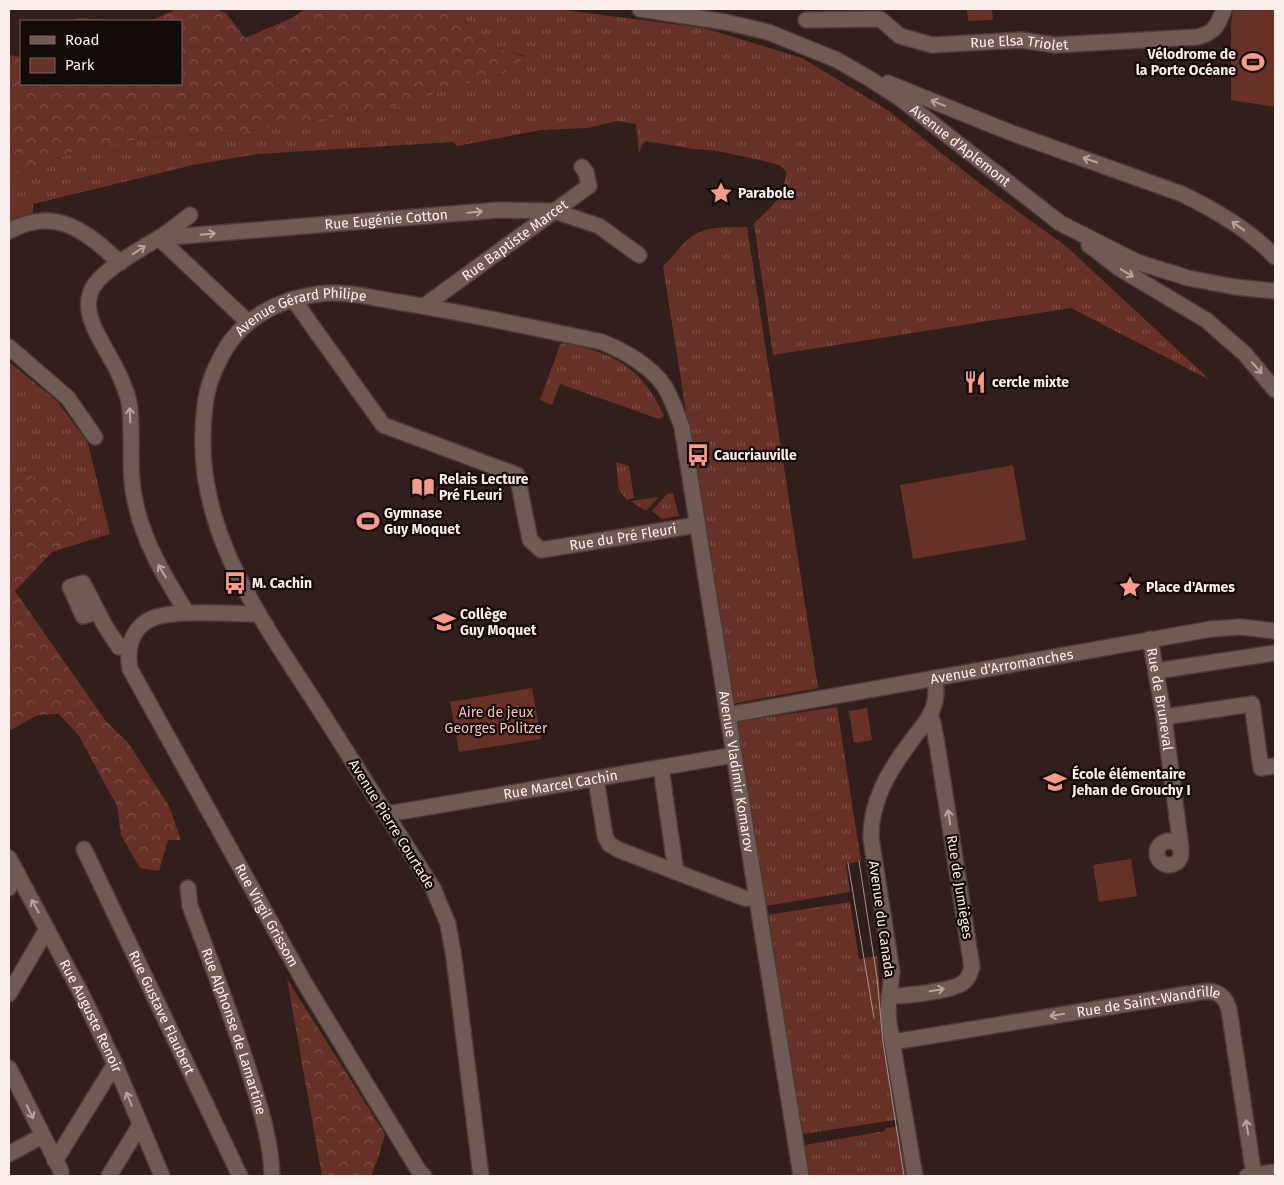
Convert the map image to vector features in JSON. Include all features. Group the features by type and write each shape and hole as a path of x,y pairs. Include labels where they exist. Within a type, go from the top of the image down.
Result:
{"street":[{"name":"Avenue d'Aplemont","path":"640,9 716,20 768,32 837,60 870,78 901,99 1060,223 1137,262 1188,278 1234,287 1275,291"},
{"name":"Rue Elsa Triolet","path":"806,20 880,19 900,36 932,44 1021,40 1055,45 1207,35 1214,29 1224,9"},
{"path":"870,78 891,84 1009,132 1182,194 1209,207 1232,222 1267,248 1275,257"},
{"name":"Rue Baptiste Marcet","path":"424,306 590,186 586,172 582,167"},
{"name":"Rue Eugénie Cotton","path":"159,238 499,210 554,211 599,226 639,256"},
{"path":"187,613 155,559 145,537 134,496 129,401 120,374 91,323 88,306 90,292 99,278 190,215"},
{"path":"9,231 22,224 47,220 71,225 97,241 120,263"},
{"path":"1060,223 1118,268 1206,320 1245,354 1275,390"},
{"path":"159,238 248,322"},
{"name":"Avenue Gérard Philipe","path":"259,614 231,562 217,530 206,490 202,449 204,403 212,373 227,344 248,322 268,309 293,299 337,292 424,306 602,342 623,351 640,362 652,374"},
{"name":"Rue du Pré Fleuri","path":"293,299 382,425 517,475 530,540 541,550 697,525"},
{"path":"9,347 68,398 95,437"},
{"name":"Avenue Vladimir Komarov","path":"652,374 664,387 682,427 802,1176"},
{"path":"98,612 105,626 120,647 130,646 140,627 148,620 156,617 187,613 259,614"},
{"name":"Avenue Pierre Courtade","path":"259,614 433,888 448,924 454,958 481,1176"},
{"name":"Avenue d'Arromanches","path":"728,715 1211,629 1241,627 1275,631"},
{"name":"Rue de Bruneval","path":"1150,639 1164,717 1181,848"},
{"name":"Rue Virgil Grissom","path":"130,646 128,658 130,669 151,709 304,982 419,1171 424,1176"},
{"path":"1156,671 1275,653"},
{"name":"Avenue du Canada","path":"914,1176 888,1009 892,972 870,823 873,809 886,781 902,754 930,715 936,695 935,678"},
{"path":"1164,717 1252,704 1261,768 1275,766"},
{"name":"Rue de Jumièges","path":"889,998 957,986 965,982 972,967 938,750 930,715"},
{"name":"Rue Marcel Cachin","path":"387,814 734,755"},
{"path":"661,768 676,872"},
{"path":"596,778 605,836 609,844 618,850 744,898 757,899"},
{"name":"Rue Gustave Flaubert","path":"84,849 240,1176"},
{"name":"Rue Auguste Renoir","path":"9,858 83,997 115,1064 162,1176"},
{"path":"9,888 17,874"},
{"name":"Rue Alphonse de Lamartine","path":"188,888 190,906 235,1028 262,1112 271,1156 272,1176"},
{"path":"9,994 47,929"},
{"name":"Rue de Saint-Wandrille","path":"893,1042 1213,991 1226,999 1229,1009 1252,1176"},
{"path":"55,1161 115,1064"},
{"path":"9,1068 14,1091 42,1136 62,1176"},
{"path":"109,1176 140,1125"},
{"path":"9,1154 42,1136"},
{"path":"1252,1176 1275,1172"}],"green space":[{"path":"177,9 216,9 226,13 245,38 292,18 305,9 462,9 468,31 501,49 525,57 503,74 439,91 413,104 236,133 148,138 78,151 9,176 9,55 20,57 20,85 182,85 182,20 152,20"},
{"path":"462,9 555,9 704,28 802,58 889,111 983,186 1067,247 1210,380 1071,308 773,355 754,223 780,195 786,172 781,166 768,162 718,151 646,141 639,153 636,124 618,121 587,128 541,130 457,146 453,142 257,154 193,165 33,204 33,219 9,231 9,176 78,151 148,138 236,133 413,104 439,91 503,74 525,56 501,49 468,31"},
{"path":"967,9 992,9 993,20 968,21"},
{"name":"Vélodrome de la Porte Océane","path":"1233,9 1275,9 1275,107 1231,100 1231,25"},
{"path":"78,18 107,20 72,20"},
{"path":"747,227 818,688 732,704 663,266 694,235 708,229"},
{"path":"562,343 599,352 623,364 642,380 664,416 659,419 560,384 552,405 540,400"},
{"path":"9,362 57,401 88,443 110,534 90,540 60,491 30,475 9,471"},
{"path":"616,462 629,466 634,498 627,500 619,490"},
{"path":"1013,465 1026,540 913,559 900,485"},
{"path":"9,471 30,475 60,491 90,540 52,552 15,591 105,720 129,744 169,806 181,840 168,840 159,871 140,868 121,835 117,806 79,736 59,714 38,715 9,731"},
{"path":"673,493 679,516 662,519 652,511 667,494"},
{"path":"659,497 646,511 631,501"},
{"name":"Aire de jeux Georges Politzer","path":"532,688 541,739 459,752 450,702"},
{"path":"837,707 861,861 846,864 850,892 765,906 735,722"},
{"path":"867,708 872,740 854,743 849,711"},
{"path":"1131,859 1137,896 1099,902 1093,865"},
{"path":"850,902 859,959 877,956 881,1003 901,1119 803,1134 767,915"},
{"path":"287,979 385,1134 371,1176 322,1176"},
{"path":"902,1126 910,1176 810,1176 805,1145 885,1131 886,1128"}],"tram line":[{"path":"859,861 877,978 883,1042 904,1176"},
{"path":"848,863 874,1018"}],"place":[{"name":"Vélodrome de la Porte Océane","path":"1253,62"},
{"name":"Parabole","path":"721,193"},
{"name":"cercle mixte","path":"975,382"},
{"name":"Caucriauville","path":"698,455"},
{"name":"Relais Lecture Pré FLeuri","path":"423,487"},
{"name":"Gymnase Guy Moquet","path":"368,521"},
{"name":"M. Cachin","path":"235,583"},
{"name":"Place d'Armes","path":"1130,587"},
{"name":"Collège Guy Moquet","path":"444,622"},
{"name":"École élémentaire Jehan de Grouchy I","path":"1055,782"}]}
